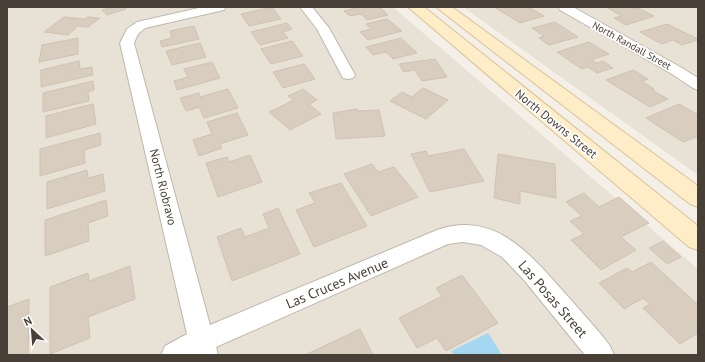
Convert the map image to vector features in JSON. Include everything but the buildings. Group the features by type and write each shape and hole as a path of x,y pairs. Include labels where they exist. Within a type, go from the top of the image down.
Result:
{"main road":[{"name":"North Downs Street","path":"415,7 698,240"},
{"path":"443,7 536,75 698,198"}],"street":[{"name":"North Riobravo","path":"203,348 128,43 132,32 141,25 220,7"},
{"path":"306,7 323,28 348,75"},
{"name":"North Randall Street","path":"564,7 678,71 698,85"},
{"name":"Las Cruces Avenue","path":"174,355 203,348 445,236 456,233 471,234 493,240 503,246"},
{"name":"Las Posas Street","path":"503,246 528,268 601,355"}],"shaded area":[{"path":"7,7 393,7 698,269 698,355 7,355"},
{"path":"463,7 698,7 698,175"}],"water":[{"path":"488,333 502,355 454,355 451,351"}]}
